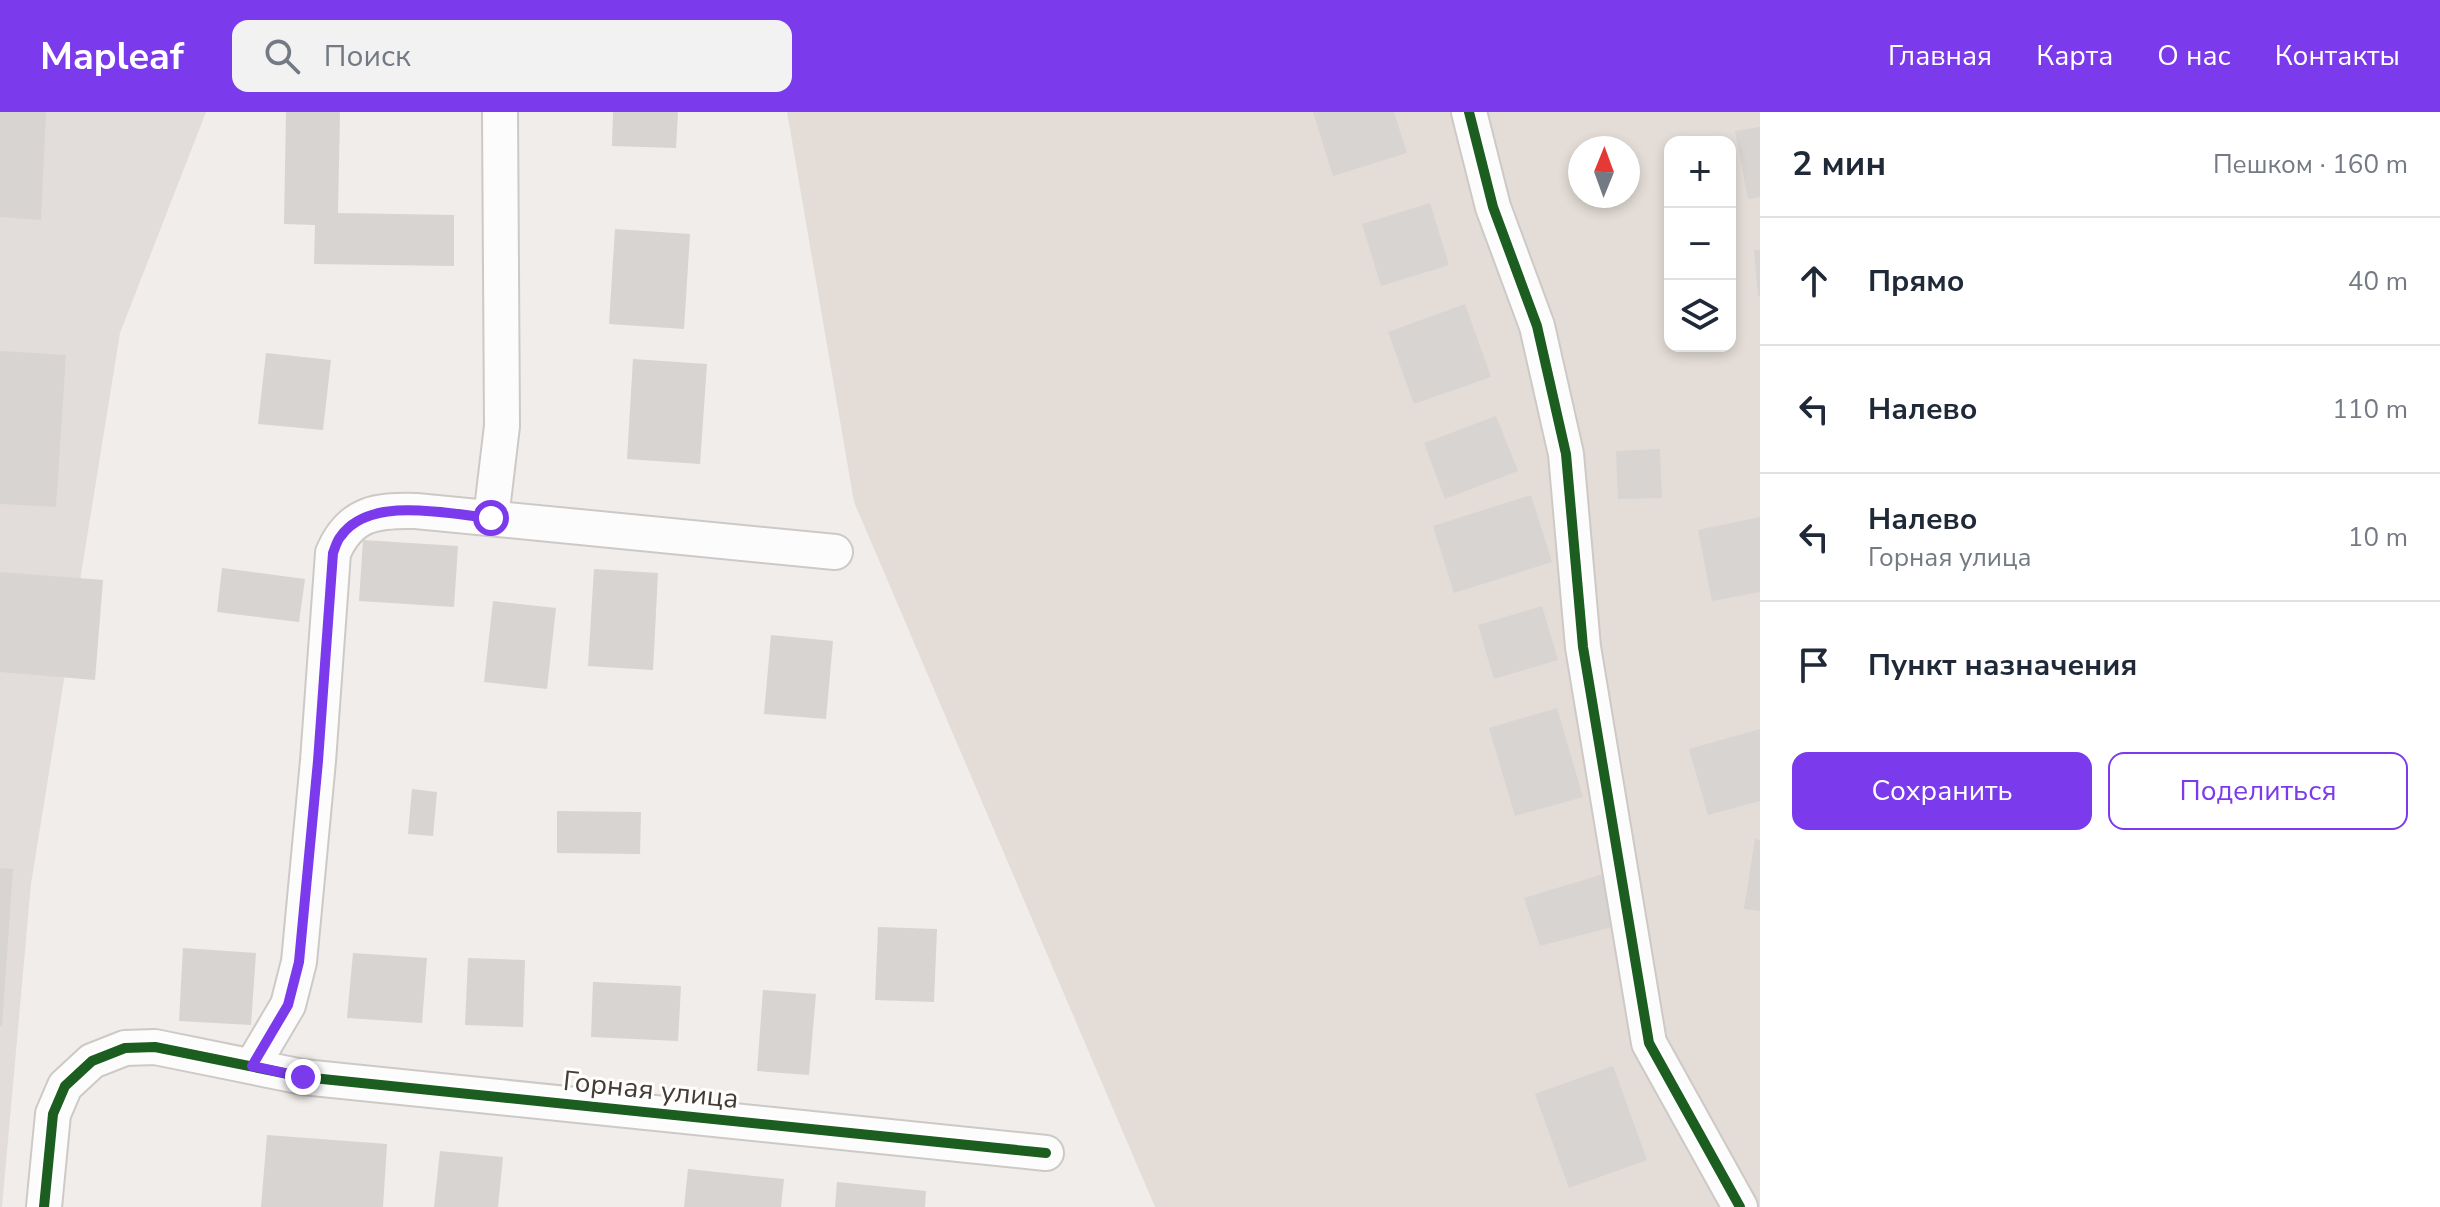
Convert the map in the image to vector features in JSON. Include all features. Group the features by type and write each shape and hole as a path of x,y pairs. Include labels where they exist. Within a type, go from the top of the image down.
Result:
{"street":[{"path":"491,518 502,426 500,112"},
{"path":"1469,112 1493,207 1537,326 1566,454 1583,647 1649,1043 1740,1207"},
{"path":"252,1066 288,1005 299,962 333,553 341,536 359,520 386,510 835,552"},
{"name":"Горная улица","path":"44,1207 53,1114 65,1086 92,1061 125,1048 155,1047 319,1079 1046,1153"}],"shaded area":[{"path":"0,112 206,112 120,333 31,884 2,1207 0,1207"},
{"path":"787,112 1760,112 1760,1207 1155,1207 854,502"}],"building":[{"path":"0,112 46,112 41,220 0,217"},
{"path":"286,112 340,112 338,213 454,215 454,266 314,264 315,225 284,224"},
{"path":"613,112 678,112 676,148 612,146"},
{"path":"1313,112 1394,112 1407,153 1333,176"},
{"path":"1760,127 1760,197 1748,199 1735,131"},
{"path":"1430,203 1449,265 1381,286 1362,224"},
{"path":"615,229 690,234 684,329 609,324"},
{"path":"1754,250 1760,250 1760,296 1758,296"},
{"path":"1465,304 1491,377 1414,404 1388,332"},
{"path":"0,351 66,355 56,507 0,504"},
{"path":"266,353 331,360 323,430 258,424"},
{"path":"633,359 707,364 700,464 627,459"},
{"path":"1496,416 1518,471 1445,499 1424,443"},
{"path":"1660,449 1662,498 1618,499 1616,451"},
{"path":"1531,495 1552,562 1454,593 1433,526"},
{"path":"1760,517 1760,592 1712,601 1698,530"},
{"path":"363,540 458,546 454,607 359,601"},
{"path":"222,568 305,579 299,622 217,612"},
{"path":"594,569 658,573 653,670 588,666"},
{"path":"0,572 103,580 95,680 0,672"},
{"path":"493,601 556,608 547,689 484,682"},
{"path":"1542,606 1558,660 1494,679 1478,625"},
{"path":"771,635 833,641 826,719 764,714"},
{"path":"1557,708 1583,797 1515,816 1489,728"},
{"path":"1760,729 1760,801 1708,815 1689,749"},
{"path":"412,789 437,792 433,836 408,834"},
{"path":"557,811 641,812 640,854 557,853"},
{"path":"1755,839 1760,840 1760,911 1744,909"},
{"path":"0,868 13,869 2,1026 0,1026"},
{"path":"1610,872 1627,923 1540,946 1524,898"},
{"path":"878,927 937,929 934,1002 875,1000"},
{"path":"183,948 256,953 251,1025 179,1021"},
{"path":"353,953 427,958 422,1023 347,1018"},
{"path":"468,958 525,960 523,1027 465,1025"},
{"path":"593,982 681,986 678,1041 591,1037"},
{"path":"763,990 816,994 809,1075 757,1071"},
{"path":"1613,1066 1647,1160 1569,1188 1535,1094"},
{"path":"267,1135 387,1144 383,1207 261,1207"},
{"path":"440,1151 503,1157 498,1207 434,1207"},
{"path":"688,1169 784,1179 781,1207 684,1207"},
{"path":"837,1182 926,1191 925,1207 835,1207"}],"cycle path":[{"path":"1469,112 1493,207 1537,326 1566,454 1583,647 1649,1043 1740,1207"},
{"path":"44,1207 53,1114 65,1086 92,1061 125,1048 155,1047 303,1077 1046,1153"}],"route":[{"path":"303,1077 252,1066 288,1005 299,962 333,553 341,536 359,520 386,510 491,518"}]}
